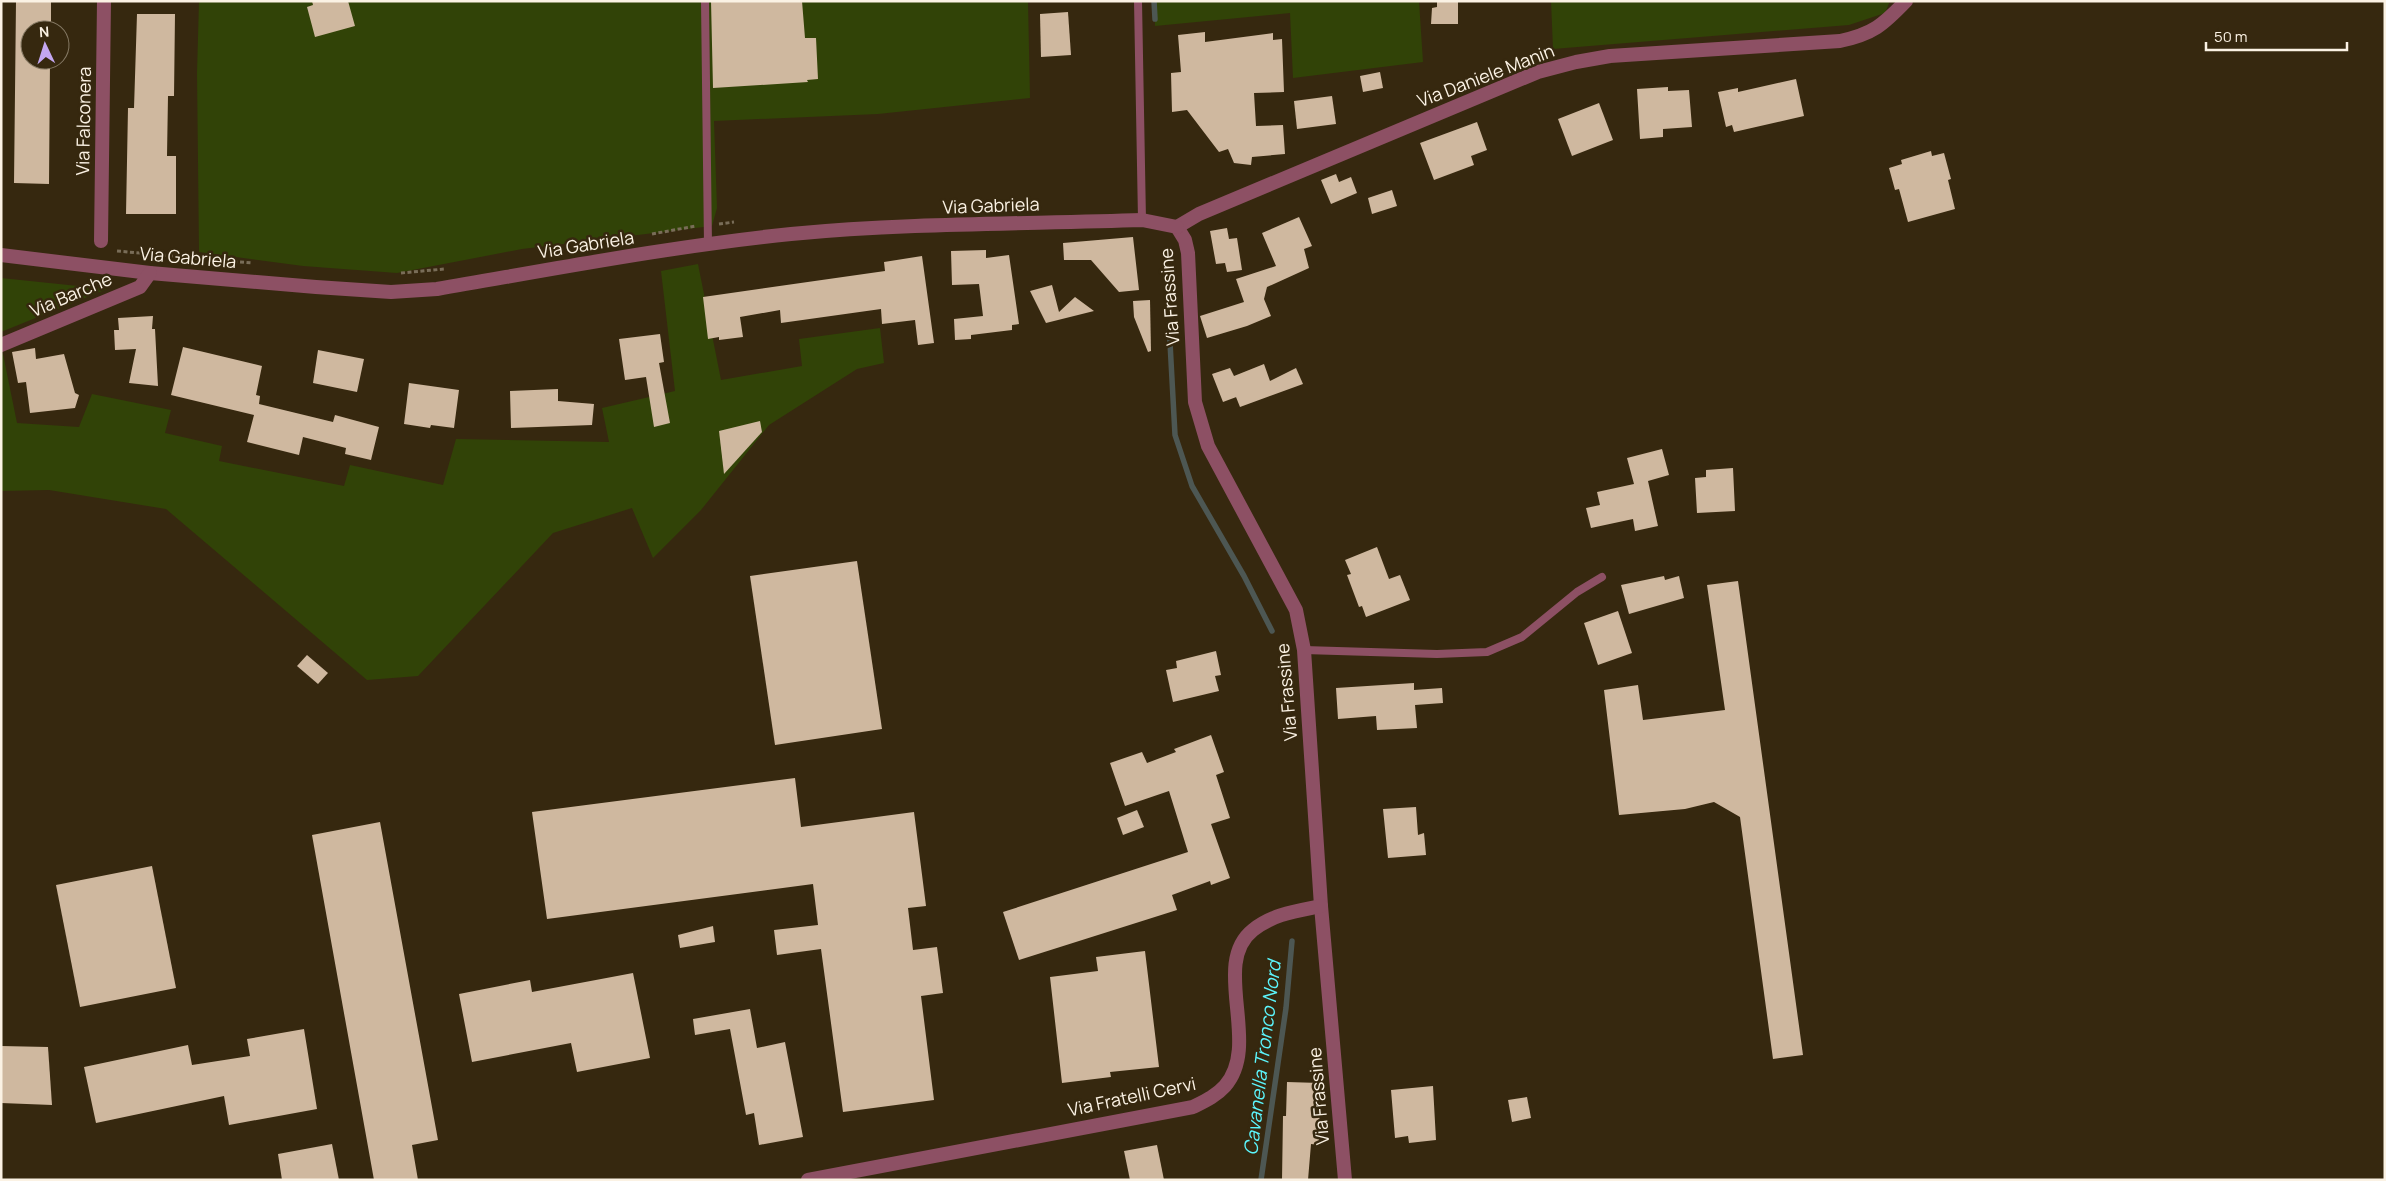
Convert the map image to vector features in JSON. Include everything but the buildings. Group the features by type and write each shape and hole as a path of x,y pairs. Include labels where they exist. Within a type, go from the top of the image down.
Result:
{"street":[{"name":"Via Falconera","path":"101,241 104,1"},
{"name":"Via Daniele Manin","path":"1177,227 1199,214 1538,72 1610,56 1840,41 1871,33 1890,18 1906,1"},
{"name":"Via Gabriela","path":"1,255 150,274 391,292 437,288 735,240 854,229 1142,220 1177,227"},
{"name":"Via Frassine","path":"1177,227 1185,240 1188,253 1195,402 1205,438 1296,610 1304,650 1321,906 1345,1180"},
{"name":"Via Barche","path":"1,345 140,287 150,274"},
{"name":"Via Fratelli Cervi","path":"808,1180 1193,1107 1212,1098 1225,1086 1233,1074 1237,1061 1240,1037 1236,977 1237,956 1243,943 1252,931 1276,916 1321,906"}],"lane":[{"path":"705,1 708,245"},
{"path":"1138,1 1142,220"},
{"path":"1304,650 1437,654 1487,652 1522,637 1577,592 1602,576"}],"path":[{"path":"646,235 734,222"},
{"path":"112,250 256,264"},
{"path":"399,273 446,269"}],"green space":[{"path":"199,1 1028,1 1030,98 878,114 714,121 717,208 712,226 522,249 397,273 303,266 199,252 197,73"},
{"path":"1155,1 1419,1 1423,62 1293,78 1290,13 1155,26"},
{"path":"1551,1 1890,1 1885,13 1849,25 1553,49"},
{"path":"698,264 721,380 802,366 799,339 880,328 884,363 857,369 769,425 701,510 653,558 632,508 553,533 418,676 367,680 166,509 49,490 1,491 1,355 3,354 17,423 79,427 92,394 171,410 165,433 222,446 219,461 344,486 350,465 443,485 456,439 609,442 602,408 675,391 661,271"},
{"path":"1,278 107,289 1,332"}],"waterway":[{"name":"Cavanella Tronco Nord","path":"1154,1 1155,19"},
{"name":"Cavanella Tronco Nord","path":"1169,324 1175,435 1192,486 1244,576 1272,631"},
{"name":"Cavanella Tronco Nord","path":"1261,1180 1286,1008 1292,941"}]}
